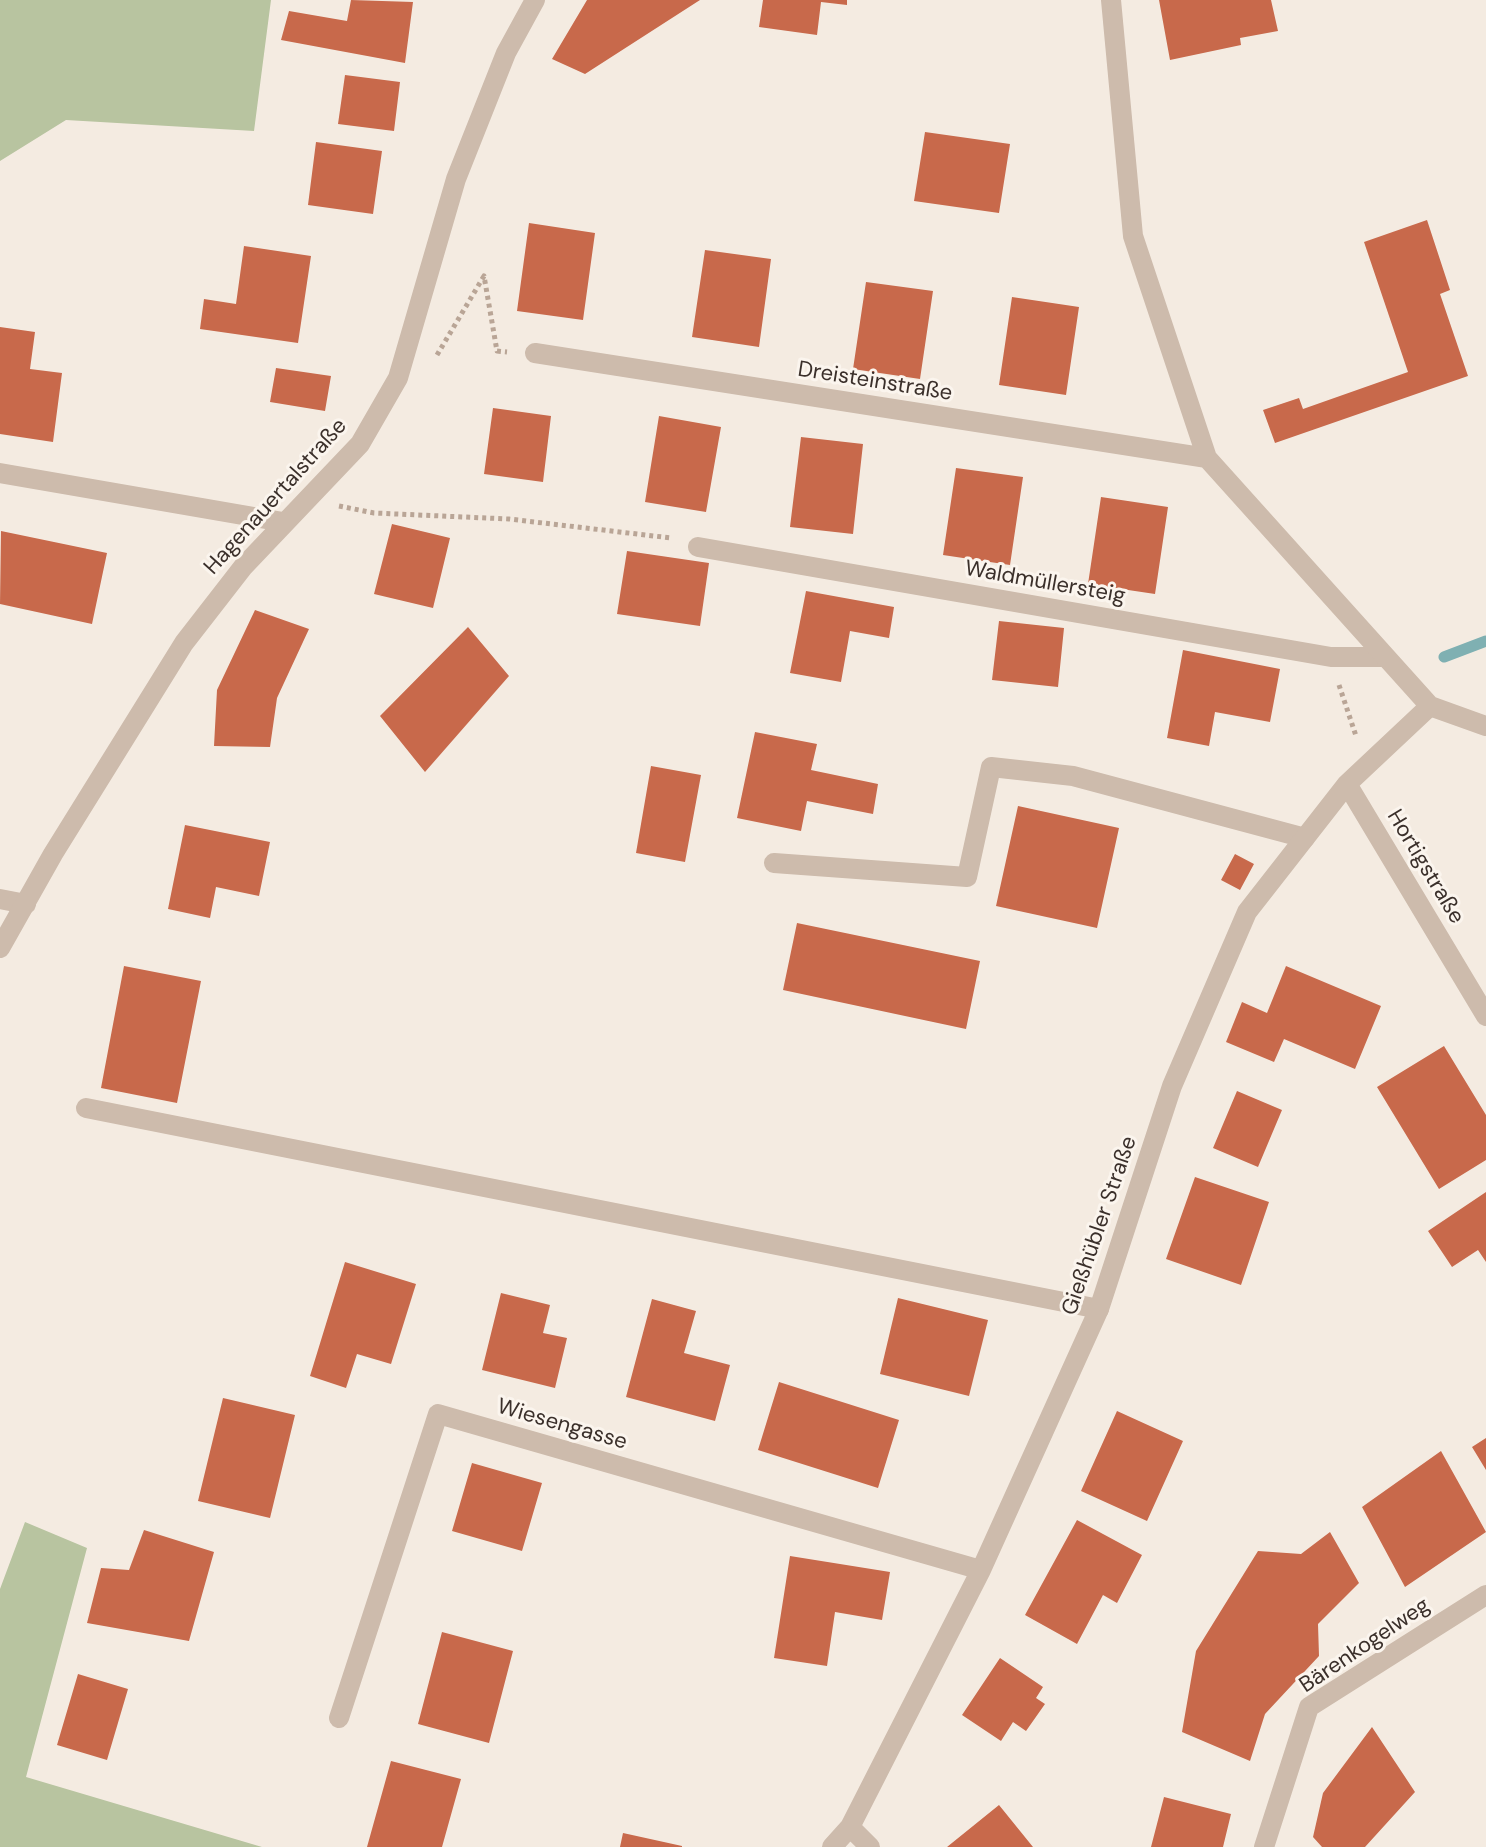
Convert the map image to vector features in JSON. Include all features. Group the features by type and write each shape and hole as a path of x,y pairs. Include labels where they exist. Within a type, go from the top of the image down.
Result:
{"street":[{"name":"Hagenauertalstraße","path":"0,948 53,854 184,643 243,567 360,444 398,378 456,179 506,53 535,0"},
{"path":"1111,0 1133,236 1207,458 1430,706 1486,726"},
{"name":"Dreisteinstraße","path":"535,353 1207,458"},
{"path":"0,473 283,522"},
{"name":"Waldmüllersteig","path":"698,547 1331,657 1383,657"},
{"name":"Gießhübler Straße","path":"832,1847 850,1827 981,1570 1099,1309 1172,1086 1247,912 1347,784 1430,706"},
{"path":"774,863 967,877 991,767 1073,776 1305,838"},
{"name":"Hortigstraße","path":"1347,784 1486,1016"},
{"path":"0,899 26,904"},
{"path":"86,1108 1099,1309"},
{"name":"Wiesengasse","path":"339,1718 438,1414 981,1570"},
{"name":"Bärenkogelweg","path":"1264,1847 1309,1707 1486,1595"},
{"path":"850,1827 870,1847"}],"path":[{"path":"430,367 484,276 497,351 535,353"},
{"path":"306,500 374,513 509,519 674,538"}],"green space":[{"path":"0,0 271,0 254,131 66,120 0,161"},
{"path":"25,1522 87,1548 26,1777 262,1847 0,1847 0,1589"}],"building":[{"path":"351,0 413,2 405,63 281,40 289,11 347,21"},
{"path":"587,0 700,0 585,74 552,59"},
{"path":"763,0 847,0 847,5 821,2 817,35 759,27"},
{"path":"1159,0 1271,0 1278,31 1240,38 1241,45 1170,60"},
{"path":"345,75 400,82 394,131 338,124"},
{"path":"925,132 1010,144 999,213 914,201"},
{"path":"316,142 382,151 373,214 308,205"},
{"path":"1427,220 1450,290 1440,294 1468,376 1275,443 1263,410 1299,398 1303,409 1408,372 1364,242"},
{"path":"529,223 595,233 583,320 517,311"},
{"path":"244,246 311,256 298,343 200,329 204,299 236,304"},
{"path":"705,250 771,259 759,347 692,337"},
{"path":"866,282 933,291 920,379 853,369"},
{"path":"1012,297 1079,307 1066,395 999,385"},
{"path":"0,327 35,332 30,369 62,373 53,442 0,434"},
{"path":"276,368 331,376 325,411 270,402"},
{"path":"493,408 551,416 543,482 484,474"},
{"path":"659,416 721,427 706,512 645,502"},
{"path":"801,437 863,444 853,534 790,527"},
{"path":"956,468 1023,477 1010,565 943,555"},
{"path":"1101,497 1168,507 1155,594 1088,584"},
{"path":"392,524 450,538 433,608 374,594"},
{"path":"1,531 107,553 92,624 0,604"},
{"path":"627,551 709,563 700,626 617,614"},
{"path":"806,591 894,607 889,638 850,631 841,682 790,673"},
{"path":"255,610 309,629 277,698 270,747 214,746 217,690"},
{"path":"999,621 1064,628 1058,687 992,680"},
{"path":"468,627 509,676 425,772 380,716"},
{"path":"1183,650 1280,669 1270,722 1215,712 1209,746 1167,738"},
{"path":"755,732 817,744 811,770 878,784 873,814 807,801 801,831 737,818"},
{"path":"651,766 701,775 685,862 636,853"},
{"path":"1018,806 1119,828 1097,928 996,906"},
{"path":"185,825 270,842 259,896 216,887 210,918 168,909"},
{"path":"1235,854 1254,864 1240,890 1221,880"},
{"path":"797,923 980,961 966,1029 783,990"},
{"path":"124,966 201,981 177,1103 101,1088"},
{"path":"1286,966 1381,1006 1355,1069 1284,1039 1274,1062 1226,1042 1242,1002 1267,1013"},
{"path":"1444,1046 1486,1115 1486,1160 1439,1189 1377,1087"},
{"path":"1237,1091 1282,1110 1258,1167 1213,1148"},
{"path":"1195,1177 1269,1202 1241,1285 1166,1259"},
{"path":"1486,1192 1486,1262 1478,1250 1452,1267 1428,1231"},
{"path":"345,1262 416,1284 391,1364 357,1354 346,1388 310,1376"},
{"path":"501,1293 550,1305 543,1333 567,1338 555,1388 482,1370"},
{"path":"898,1298 988,1320 969,1396 880,1374"},
{"path":"652,1299 696,1311 684,1353 730,1365 715,1421 626,1397"},
{"path":"779,1382 899,1420 878,1488 758,1450"},
{"path":"223,1398 295,1415 270,1518 198,1501"},
{"path":"1117,1411 1183,1441 1147,1521 1081,1491"},
{"path":"1486,1438 1486,1470 1472,1447"},
{"path":"1441,1451 1486,1532 1405,1587 1362,1507"},
{"path":"472,1463 542,1483 522,1551 452,1531"},
{"path":"1077,1520 1142,1555 1117,1603 1103,1595 1077,1644 1025,1615"},
{"path":"144,1530 214,1552 189,1641 87,1623 101,1568 129,1570"},
{"path":"1330,1532 1359,1583 1318,1624 1319,1656 1265,1714 1250,1761 1182,1732 1196,1651 1258,1551 1301,1554"},
{"path":"790,1556 890,1572 882,1620 835,1612 827,1666 774,1658"},
{"path":"442,1632 513,1651 489,1743 418,1724"},
{"path":"1000,1658 1043,1687 1036,1698 1045,1704 1026,1731 1013,1722 1001,1741 962,1715"},
{"path":"78,1674 128,1689 107,1760 57,1745"},
{"path":"1372,1727 1415,1792 1365,1847 1322,1847 1313,1837 1323,1793"},
{"path":"391,1761 461,1779 442,1847 367,1847"},
{"path":"1164,1797 1231,1814 1223,1847 1151,1847"},
{"path":"999,1805 1033,1847 947,1847"},
{"path":"623,1833 682,1846 682,1847 620,1847"}],"waterway":[{"path":"1444,657 1486,641"}]}
